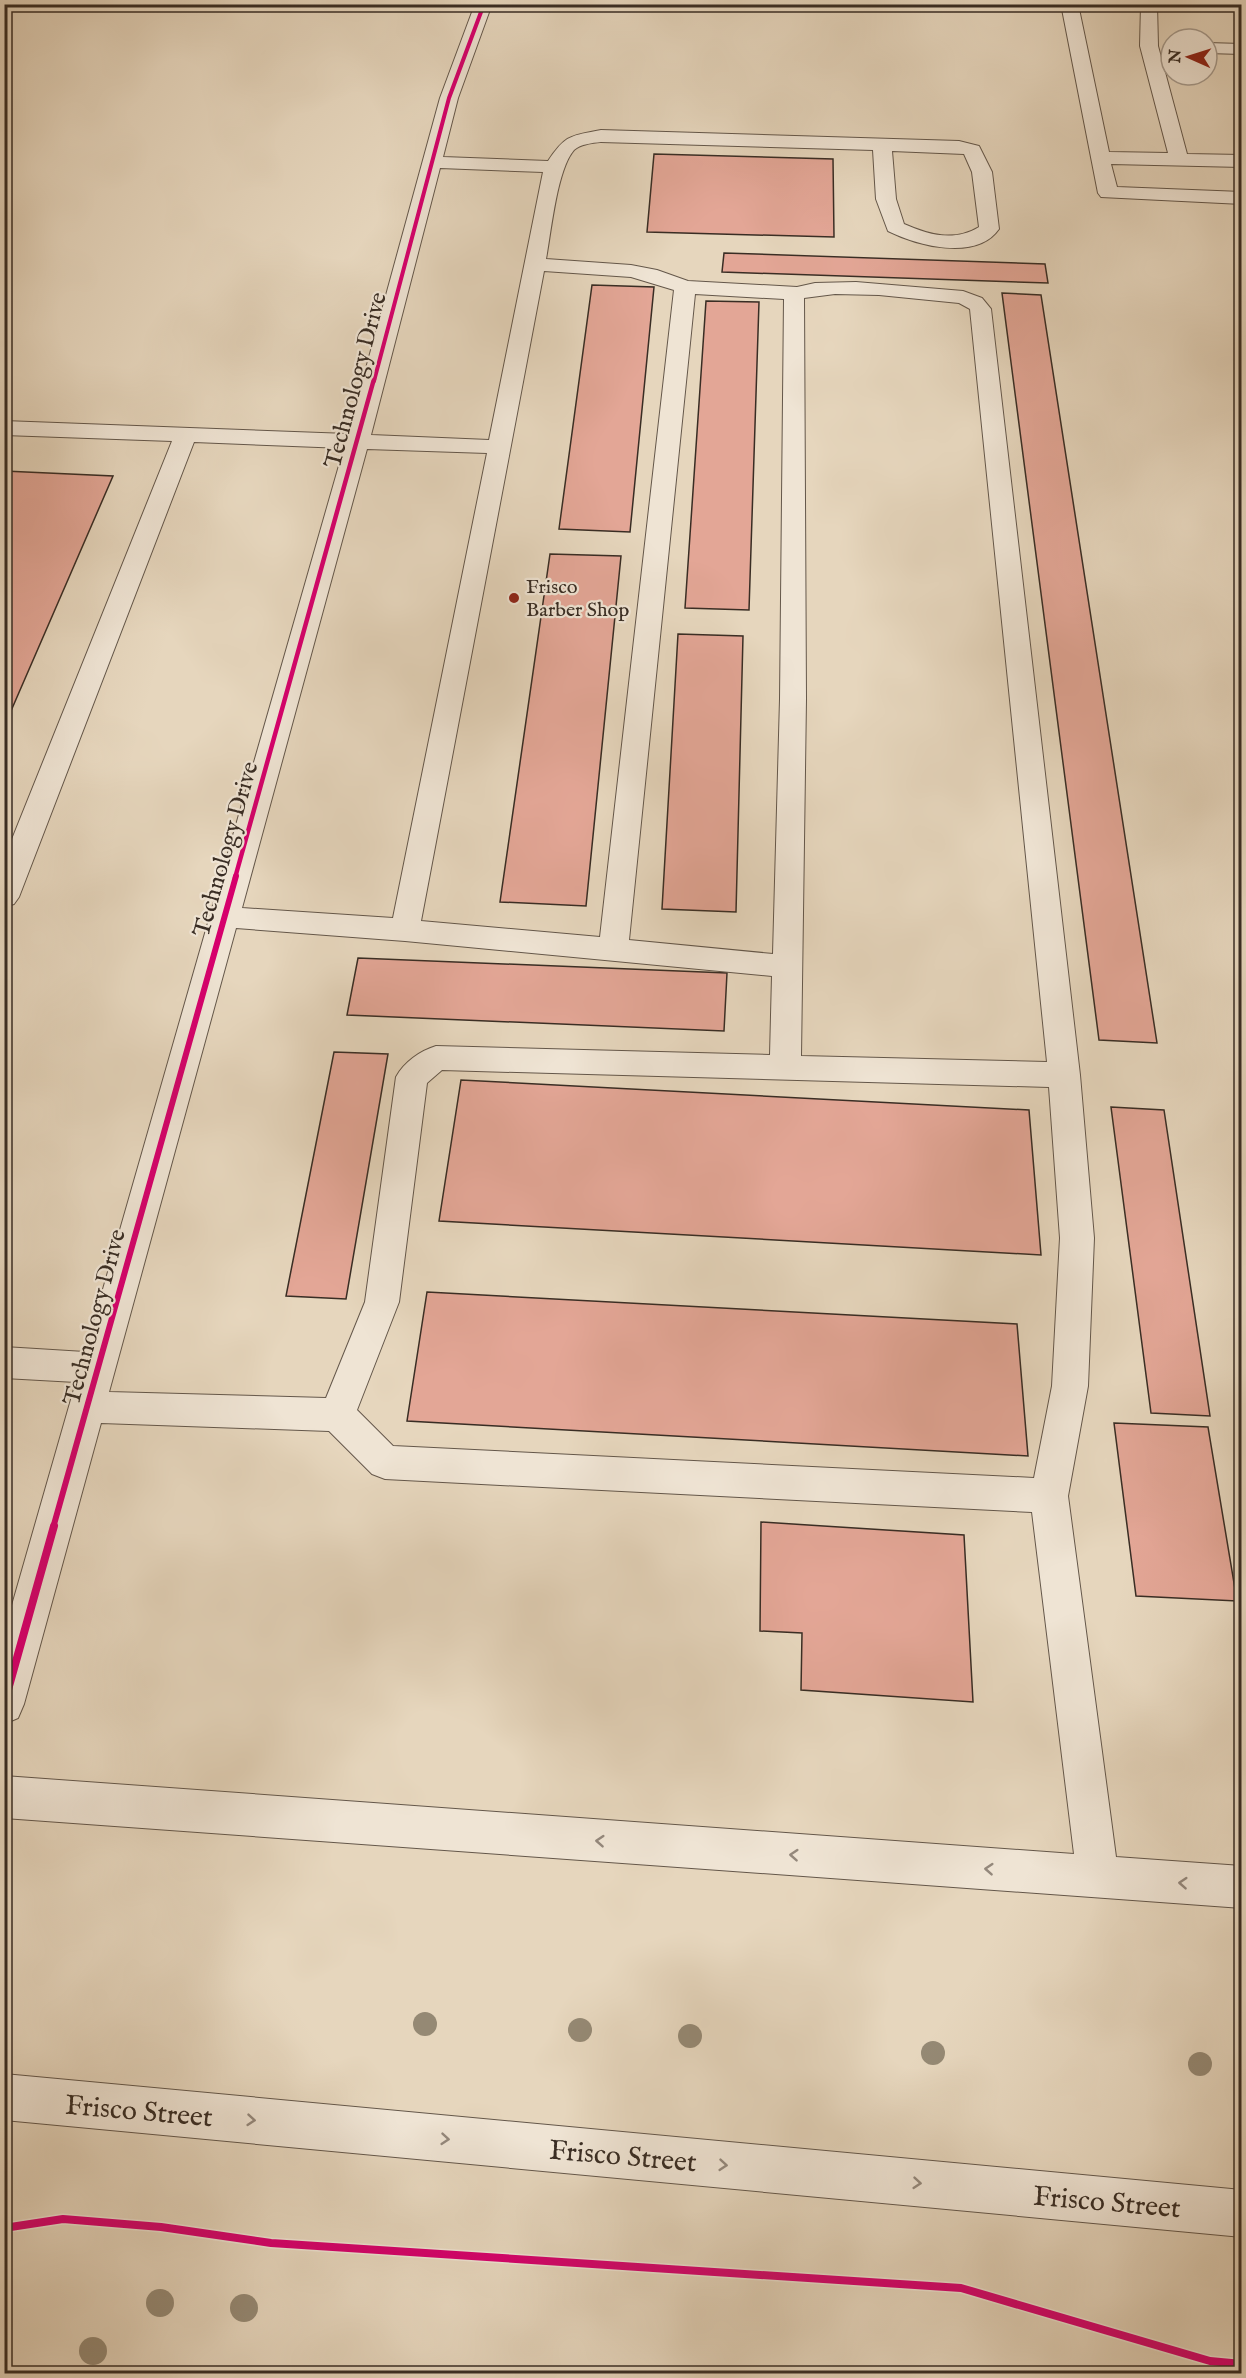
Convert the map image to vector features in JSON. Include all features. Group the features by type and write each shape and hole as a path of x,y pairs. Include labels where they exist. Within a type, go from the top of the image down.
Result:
{"street":[{"name":"Technology Drive","path":"4,1704 358,440 449,98 484,4"},
{"path":"1069,4 1108,193 1242,198"},
{"path":"1149,4 1149,46 1179,159"},
{"path":"1149,46 1159,46"},
{"path":"1219,48 1242,49"},
{"path":"405,930 554,167 568,146 576,141 601,136 882,144 959,147 972,150 982,172 988,229 967,242 947,242 927,240 895,227 886,199 882,144"},
{"path":"1101,158 1242,161"},
{"path":"432,162 554,167"},
{"path":"535,265 603,268 668,279 685,287 797,293 811,289 836,288 963,297 975,302 981,309 1064,1075 1077,1238 1070,1386 1049,1496 1098,1877"},
{"path":"613,950 685,287"},
{"path":"785,1067 793,699 794,298 797,293"},
{"path":"4,428 499,447"},
{"path":"4,897 186,434"},
{"path":"225,917 405,930 787,966"},
{"path":"337,1415 382,1302 412,1077 436,1058 1064,1075"},
{"path":"4,1362 98,1368"},
{"path":"88,1407 337,1415 385,1462 1049,1496"},
{"path":"4,1797 1242,1887"},
{"name":"Frisco Street","path":"4,2097 1242,2214"}],"building":[{"path":"654,154 833,159 834,237 647,232"},
{"path":"724,253 1045,264 1048,283 722,272"},
{"path":"592,285 654,287 630,532 559,529"},
{"path":"1002,293 1041,295 1157,1043 1099,1040"},
{"path":"706,301 759,302 749,610 685,608"},
{"path":"4,471 113,476 4,727"},
{"path":"550,554 621,556 586,906 500,902"},
{"path":"678,634 743,636 736,912 662,909"},
{"path":"358,958 727,973 724,1031 347,1015"},
{"path":"334,1052 388,1054 346,1299 286,1296"},
{"path":"461,1080 1029,1110 1041,1255 439,1221"},
{"path":"1111,1107 1164,1110 1210,1416 1151,1413"},
{"path":"427,1292 1017,1324 1028,1456 407,1421"},
{"path":"1114,1423 1208,1427 1237,1601 1136,1596"},
{"path":"761,1522 964,1535 973,1702 801,1690 802,1633 760,1631"}],"cycle path":[{"path":"4,1704 358,440 449,98 484,4"},
{"path":"4,2228 63,2219 161,2227 271,2243 961,2288 1210,2361 1242,2364"}],"place":[{"name":"Frisco Barber Shop","path":"514,598"}]}
